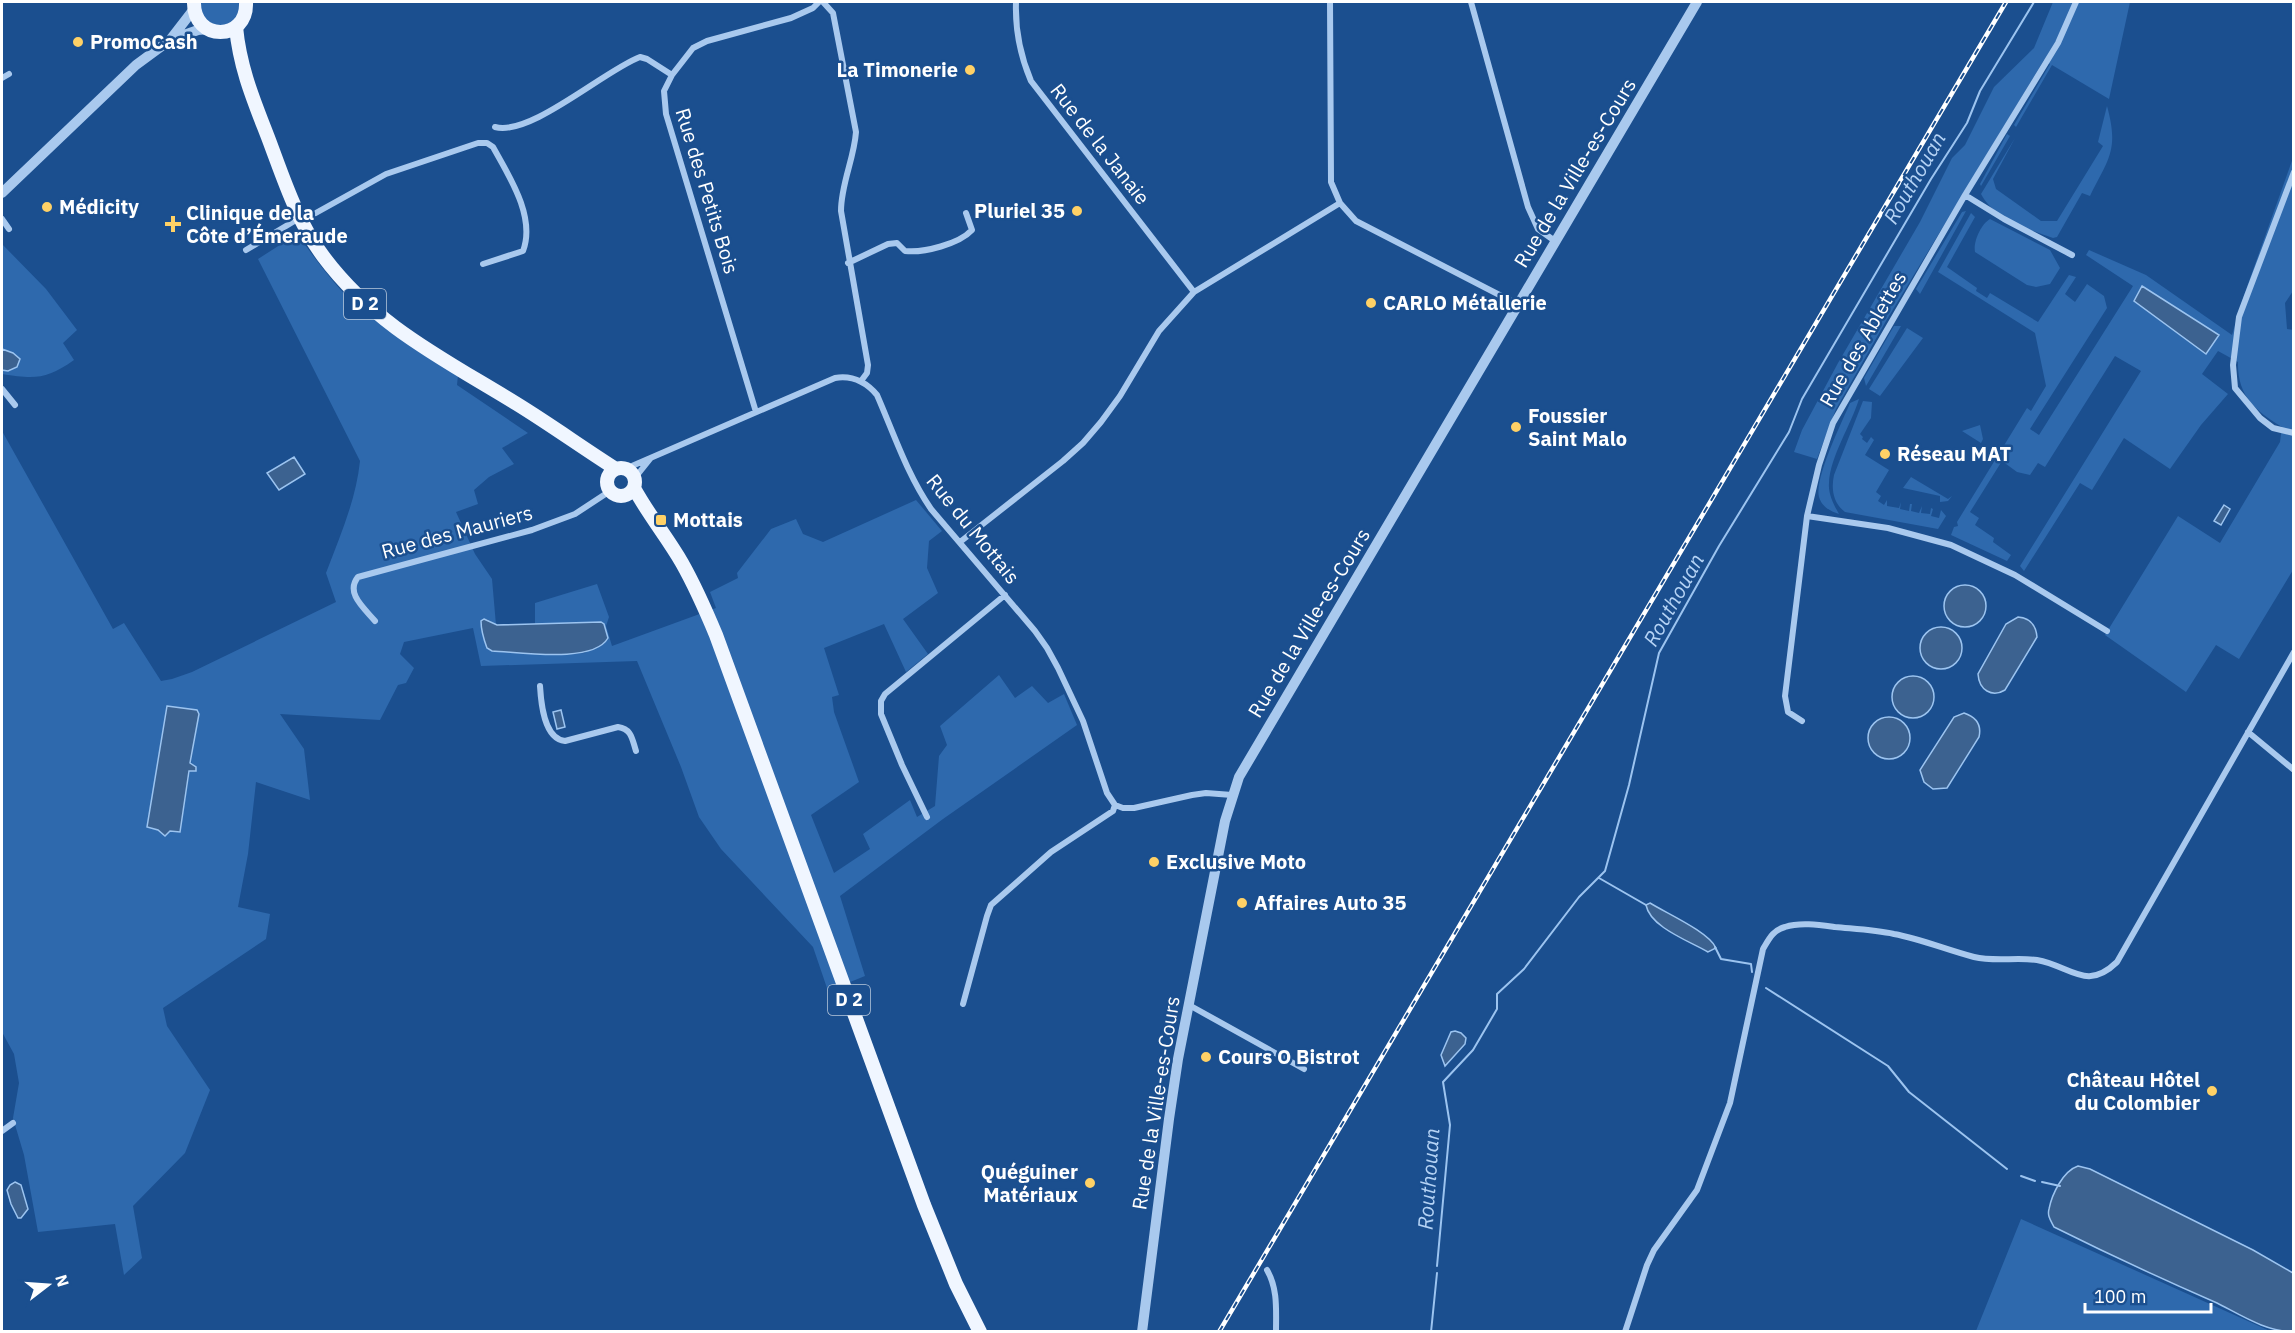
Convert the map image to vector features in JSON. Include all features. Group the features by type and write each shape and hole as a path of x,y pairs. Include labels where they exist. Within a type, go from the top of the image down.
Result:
{"main road":[{"path":"194,5 196,17 211,30 229,31 236,27 245,16 247,2"},
{"name":"D 2","path":"236,27 240,64"},
{"name":"D 2","path":"211,30 228,45 240,64 301,219 322,255 350,289 372,311 429,351 562,433 588,452 621,482 647,512 683,564 716,635 924,1205 956,1284 980,1332"}],"street":[{"name":"Rue des Petits Bois","path":"756,412 666,114 664,91 687,54 699,44 791,18 821,2"},
{"path":"821,2 833,13 856,132 855,146 841,195 840,211 868,365 867,374 861,381"},
{"name":"Rue de la Janaie","path":"1016,2 1016,28 1031,81 1194,292"},
{"path":"1330,2 1331,182 1340,203 1356,221 1517,304"},
{"path":"1471,2 1528,207 1538,229 1555,241"},
{"name":"Rue de la Ville-es-Cours","path":"1142,1332 1169,1119 1189,1005 1232,795 1248,760 1697,2"},
{"name":"Rue des Ablettes","path":"1802,721 1788,712 1785,696 1807,516 1819,465 1833,423 1965,195 2058,43 2076,2"},
{"path":"170,40 194,5"},
{"path":"2,193 136,65 170,40 198,30 211,30"},
{"path":"495,127 503,129 529,122 640,57 672,75"},
{"path":"2,78 9,74"},
{"path":"246,250 386,174 478,143 488,143 493,147 519,194 527,240 524,251 483,264"},
{"path":"2294,172 2239,317 2233,366 2235,388 2248,405 2273,428 2294,433"},
{"path":"1965,195 2004,219 2072,255"},
{"path":"960,542 1083,443 1120,396 1159,331 1194,292 1340,203"},
{"path":"848,263 888,244 897,243 905,252 918,252 941,246 972,230 966,213"},
{"path":"2,219 9,229"},
{"name":"Rue des Mauriers","path":"375,621 352,590 353,583 358,576 532,530 575,514 651,459 835,378 845,376 861,381"},
{"name":"Rue du Mottais","path":"861,381 877,395 907,469 931,509 1035,631 1058,668 1083,721 1107,793 1115,805"},
{"path":"2,389 15,405"},
{"name":"Rue des Mauriers","path":"621,482 651,459"},
{"path":"1807,516 1888,528 1951,545 2000,567 2107,632"},
{"path":"927,817 881,714 881,701 885,694 1005,596"},
{"path":"1625,1332 1654,1250 1697,1190 1713,1151 1734,1090 1763,949 1773,932 1796,925 1894,934 1975,957 2034,960 2052,963 2085,976 2100,975 2117,962 2294,652"},
{"path":"540,686 541,703 550,732 556,739 565,741 618,727 625,728 630,732 636,751"},
{"path":"2248,732 2294,770"},
{"path":"963,1004 991,905 1051,852 1113,811 1115,805 1134,808 1206,793 1232,795"},
{"path":"1189,1005 1304,1069"},
{"path":"2,1131 13,1123"},
{"path":"1267,1270 1276,1299 1276,1332"}],"shaded area":[{"path":"198,2 241,2 238,18 225,28 205,22"},
{"path":"2053,2 2130,2 2109,99 2052,65 2016,127 2014,125 2050,64 2044,60 1886,321 1836,409 1817,459 1794,452 1802,430 1838,363 1920,222 1952,158 1965,145 1994,87 2034,48"},
{"path":"2107,106 2112,144 2107,162 2090,196 2082,193 2057,237 2053,238 2012,222 1994,210 1981,194 2015,138 1993,179 1996,189 2041,221 2057,221 2103,146 2098,142"},
{"path":"2007,134 2010,136 1981,186 1980,184"},
{"path":"2293,158 2293,291 2285,303 2287,329 2294,330 2293,570 2239,659 2216,645 2186,692 2105,635 2178,516 2220,543 2280,442 2282,427 2256,408 2244,393 2238,374 2238,362 2218,351 2202,374 2228,394 2201,425 2170,469 2124,438 2092,490 2080,483 2024,571 2020,566 2141,371 2115,356 2045,467 2038,463 2030,475 2017,472 2002,461 1970,512 1979,518 1975,525 1994,538 1993,542 2011,555 2007,561 1951,535 2027,408 2031,411 2046,386 2035,333 1938,272 1971,213 1975,217 1947,267 1987,298 1990,293 2038,322 2069,275 2076,277 2065,294 2075,302 2087,284 2104,296 2107,308 2030,429 2039,435 2133,286 2086,255 2089,250 2146,275 2232,335"},
{"path":"1966,211 1920,294 1916,289 1962,212"},
{"path":"1990,219 2050,250 2060,268 2050,284 2036,287 2027,285 1975,252 1978,234"},
{"path":"297,234 331,279 354,303 391,332 458,375 457,385 528,433 502,448 514,464 489,477 474,490 478,504 456,512 475,554 492,579 496,625 487,619 481,621 485,644 492,651 586,653 553,625 535,625 535,603 597,584 609,617 606,626 612,646 716,608 710,592 738,578 737,573 771,529 796,519 803,534 823,542 916,500 942,531 929,541 927,568 938,593 903,619 928,654 906,672 884,624 824,648 839,695 832,697 834,712 859,782 811,815 834,873 870,849 863,834 910,800 917,817 935,806 939,756 947,745 940,726 999,675 1015,698 1032,686 1048,703 1064,694 1077,725 943,819 840,896 865,976 828,991 813,947 721,849 699,817 637,661 481,666 473,628 404,642 400,654 414,668 406,683 398,685 380,720 280,714 304,749 310,800 256,782 248,854 238,907 270,914 266,939 163,1008 167,1026 210,1090 185,1153 133,1206 142,1258 124,1275 115,1224 38,1232 24,1155 13,1118 19,1083 14,1054 2,1032 2,431 113,629 124,623 161,681 192,672 336,602 326,573 351,504 360,461 258,259","holes":["167,706 196,710 199,714 180,831 170,831 165,836 158,830 147,826"]},
{"path":"2,244 46,289 77,330 63,343 74,360 47,375 23,377 2,374"},
{"path":"2142,286 2219,335 2206,354 2134,301"},
{"path":"1894,326 1901,326 1866,386 1864,378"},
{"path":"1907,328 1923,338 1880,396 1869,389"},
{"path":"2,349 13,353 20,359 17,367 8,371 2,370"},
{"path":"1859,399 1830,473 1829,491 1839,514 1824,506 1819,497 1821,477 1850,403"},
{"path":"1863,401 1872,402 1871,418 1860,434 1867,443 1871,437 1874,440 1865,455 1889,470 1876,492 1881,496 1878,501 1884,505 1887,500 1887,506 1899,508 1901,502 1900,509 1909,511 1910,504 1912,504 1911,511 1919,513 1922,506 1921,513 1930,514 1931,508 1933,509 1931,516 1939,518 1941,510 1946,516 1938,529 1845,512 1835,500 1834,475"},
{"path":"1980,425 1983,439 1981,443 1962,431"},
{"path":"294,457 305,474 279,490 267,473"},
{"path":"1911,477 1948,499 1952,496 1948,501 1940,502 1940,496 1903,488"},
{"path":"2224,505 2230,509 2221,525 2214,521"},
{"path":"1965,585 1980,591 1986,606 1980,621 1965,627 1950,621 1944,606 1950,591"},
{"path":"2018,617 2032,623 2037,637 2005,690 1991,693 1981,684 1978,674 2006,624"},
{"path":"484,619 497,625 601,622 604,624 608,638 600,646 572,654 492,651 487,648 483,635 481,621"},
{"path":"1941,627 1949,628 1956,633 1961,640 1961,656 1956,663 1949,668 1941,669 1933,668 1926,663 1921,656 1920,648 1921,640 1926,633 1933,628"},
{"path":"1913,676 1928,682 1934,697 1928,712 1913,718 1898,712 1892,697 1898,682"},
{"path":"167,706 197,710 199,714 190,763 196,767 196,771 189,771 180,832 170,831 165,836 158,830 147,827"},
{"path":"561,710 565,727 557,729 553,712"},
{"path":"1964,713 1977,722 1980,728 1979,737 1947,788 1933,789 1924,782 1920,770 1954,717"},
{"path":"1889,717 1897,718 1904,723 1909,730 1909,746 1904,753 1897,758 1889,759 1881,758 1874,753 1869,746 1868,738 1869,730 1874,723 1881,718"},
{"path":"1650,903 1696,929 1716,948 1708,952 1662,927 1649,913 1646,905"},
{"path":"1455,1031 1466,1038 1465,1044 1445,1066 1441,1055 1451,1032"},
{"path":"2078,1166 2090,1169 2253,1250 2293,1273 2293,1331 2274,1329 2254,1322 2054,1227 2049,1214 2053,1197 2063,1178"},
{"path":"15,1182 21,1185 28,1209 21,1218 18,1218 11,1204 7,1190"},
{"path":"2021,1219 2270,1331 1976,1331"}],"waterway":[{"name":"Routhouan","path":"1437,1266 1450,1125 1443,1082 1473,1050 1497,1009 1497,994 1524,969 1579,897 1605,871 1629,785 1659,653 1719,546 1789,432 1802,399 1931,179 1967,123 1980,91 2034,2"},
{"path":"1599,878 1646,905"},
{"path":"1715,947 1721,959 1751,964 1752,972"},
{"path":"1766,988 1888,1066 1909,1092 2007,1169"},
{"path":"2021,1176 2035,1181"},
{"path":"2042,1182 2060,1186"},
{"name":"Routhouan","path":"1431,1332 1437,1273"}],"railway":[{"path":"1219,1332 2006,2"}],"place":[{"name":"PromoCash","path":"78,42"},
{"name":"La Timonerie","path":"970,70"},
{"name":"Médicity","path":"47,207"},
{"name":"Pluriel 35","path":"1077,211"},
{"name":"Clinique de la Côte d’Émeraude","path":"173,224"},
{"name":"CARLO Métallerie","path":"1371,303"},
{"name":"Foussier Saint Malo","path":"1516,427"},
{"name":"Réseau MAT","path":"1885,454"},
{"name":"Mottais","path":"661,520"},
{"name":"Exclusive Moto","path":"1154,862"},
{"name":"Affaires Auto 35","path":"1242,903"},
{"name":"Cours O Bistrot","path":"1206,1057"},
{"name":"Château Hôtel du Colombier","path":"2212,1091"},
{"name":"Quéguiner Matériaux","path":"1090,1183"}]}
